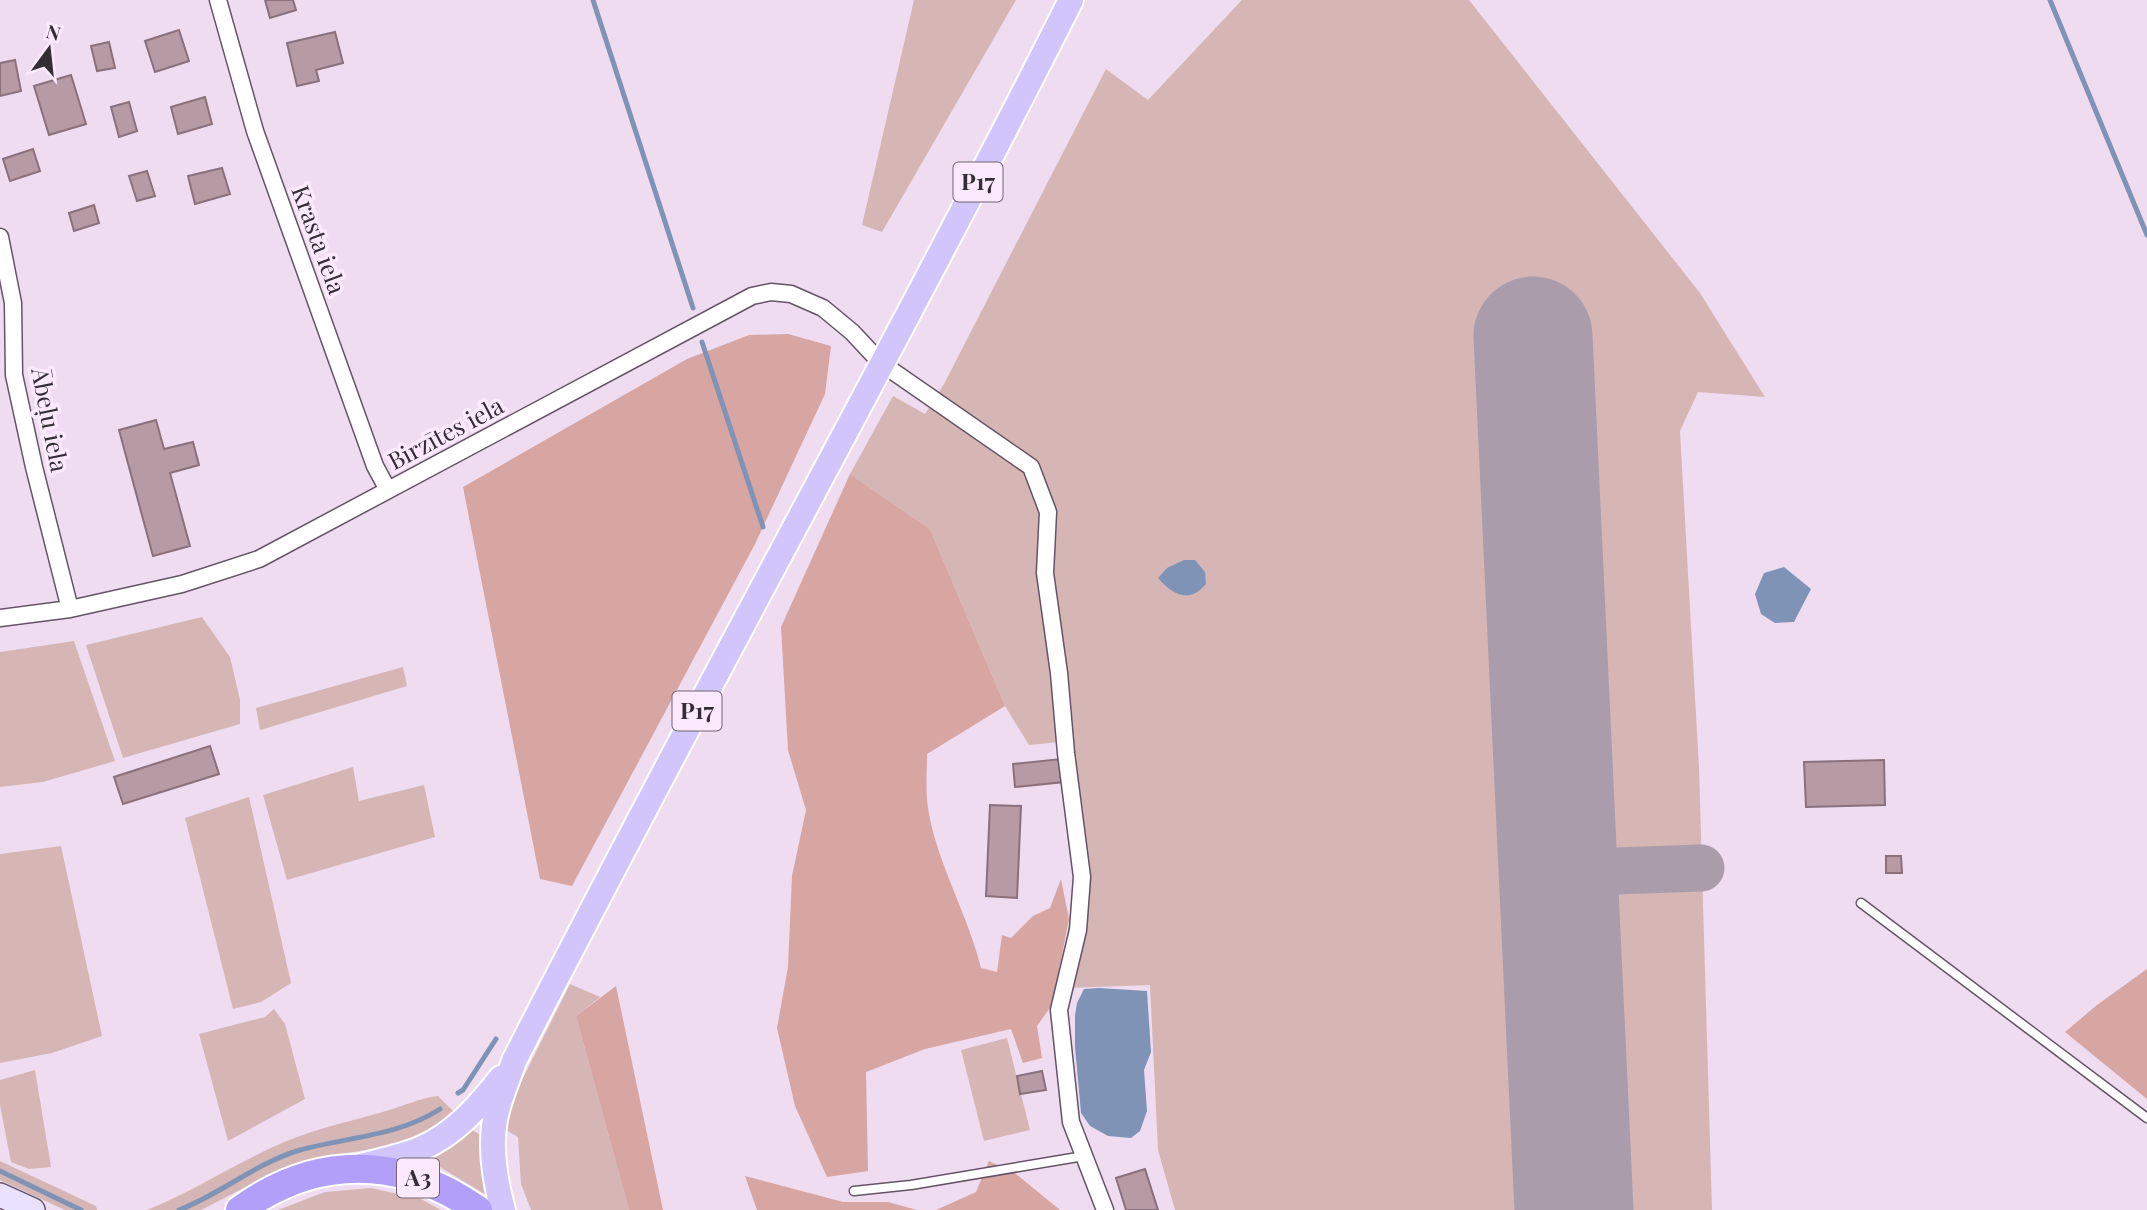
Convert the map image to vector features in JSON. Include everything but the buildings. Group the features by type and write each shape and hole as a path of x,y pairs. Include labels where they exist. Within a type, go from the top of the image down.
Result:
{"highway":[{"name":"A3","path":"240,1210 278,1186 326,1171 351,1168 406,1174 457,1195 478,1210"}],"main road":[{"name":"P17","path":"503,1210 493,1152 494,1132 497,1108 514,1061 957,222 1071,0"},
{"name":"P17","path":"351,1168 421,1149 446,1135 468,1118 514,1061"},
{"path":"0,1195 33,1210"}],"street":[{"name":"Krasta iela","path":"218,0 255,131 374,466 388,490"},
{"name":"Ābeļu iela","path":"0,237 13,303 14,375 70,609"},
{"name":"Birzītes iela","path":"0,618 70,609 182,584 259,559 752,296 771,292 792,294 823,308 852,332 881,363 1031,467 1048,512 1045,573 1082,877 1078,930 1059,1010 1071,1122 1105,1210"}],"lane":[{"path":"1861,903 2147,1118"},
{"path":"854,1191 911,1185 1084,1156"}],"shaded area":[{"path":"914,0 1016,0 882,232 862,225"},
{"path":"1242,0 1469,0 1700,293 1765,397 1698,392 1680,431 1699,768 1712,1210 1175,1210 1158,1150 1150,985 1068,988 1090,896 1071,751 1060,742 1029,745 1005,706 930,529 850,474 893,396 925,414 944,384 1106,69 1148,100"},
{"path":"788,334 831,346 825,394 755,544 572,886 540,879 463,487 687,359 749,335"},
{"path":"850,474 930,529 1005,706 927,754 927,799 934,834 981,968 997,972 1002,935 1011,938 1033,916 1050,908 1061,879 1069,919 1052,1005 1037,1026 1042,1058 1023,1063 1011,1029 925,1049 866,1072 868,1171 827,1177 795,1106 777,1028 788,967 792,876 806,810 788,750 781,627"},
{"path":"202,617 230,657 240,700 240,724 123,758 86,645"},
{"path":"74,641 115,761 43,782 0,787 0,652"},
{"path":"403,667 407,686 260,730 256,708"},
{"path":"353,767 359,801 424,785 435,837 287,880 263,795"},
{"path":"249,797 291,983 261,1002 233,1009 185,818"},
{"path":"61,846 102,1036 52,1053 0,1063 0,854"},
{"path":"2147,969 2147,1099 2065,1032"},
{"path":"570,984 600,997 576,1016 629,1210 531,1210 521,1184 518,1137 506,1130 510,1104"},
{"path":"616,986 663,1210 629,1210 576,1016"},
{"path":"274,1009 285,1024 305,1099 228,1141 199,1034 265,1017"},
{"path":"1007,1038 1030,1130 984,1141 961,1050"},
{"path":"35,1070 51,1167 29,1169 11,1162 0,1105 0,1080"},
{"path":"438,1096 455,1113 422,1135 390,1146 316,1158 279,1170 201,1210 147,1210 287,1141"},
{"path":"470,1129 483,1136 486,1195 440,1167 421,1161"},
{"path":"0,1161 96,1206 97,1210 65,1210 0,1180"},
{"path":"989,1161 1016,1174 1060,1210 936,1210 976,1192"},
{"path":"745,1176 843,1202 888,1202 917,1210 757,1210"},
{"path":"371,1188 421,1199 441,1210 278,1210 325,1192"}],"water":[{"path":"1184,560 1195,560 1205,572 1206,584 1193,594 1175,593 1158,578 1167,568"},
{"path":"1784,567 1811,589 1794,622 1775,623 1761,614 1755,594 1764,573"},
{"path":"1084,989 1147,991 1151,1052 1144,1070 1147,1111 1140,1131 1131,1138 1108,1136 1090,1126 1081,1113 1075,1015"}],"waterway":[{"path":"593,0 693,308"},
{"path":"2050,0 2147,235"},
{"path":"702,342 763,527"},
{"path":"458,1093 463,1090 496,1039"},
{"path":"179,1210 284,1156 407,1125 440,1109"},
{"path":"0,1171 81,1210"}],"taxiway":[{"path":"1558,873 1701,868"}],"runway":[{"path":"1533,336 1574,1210"}]}
